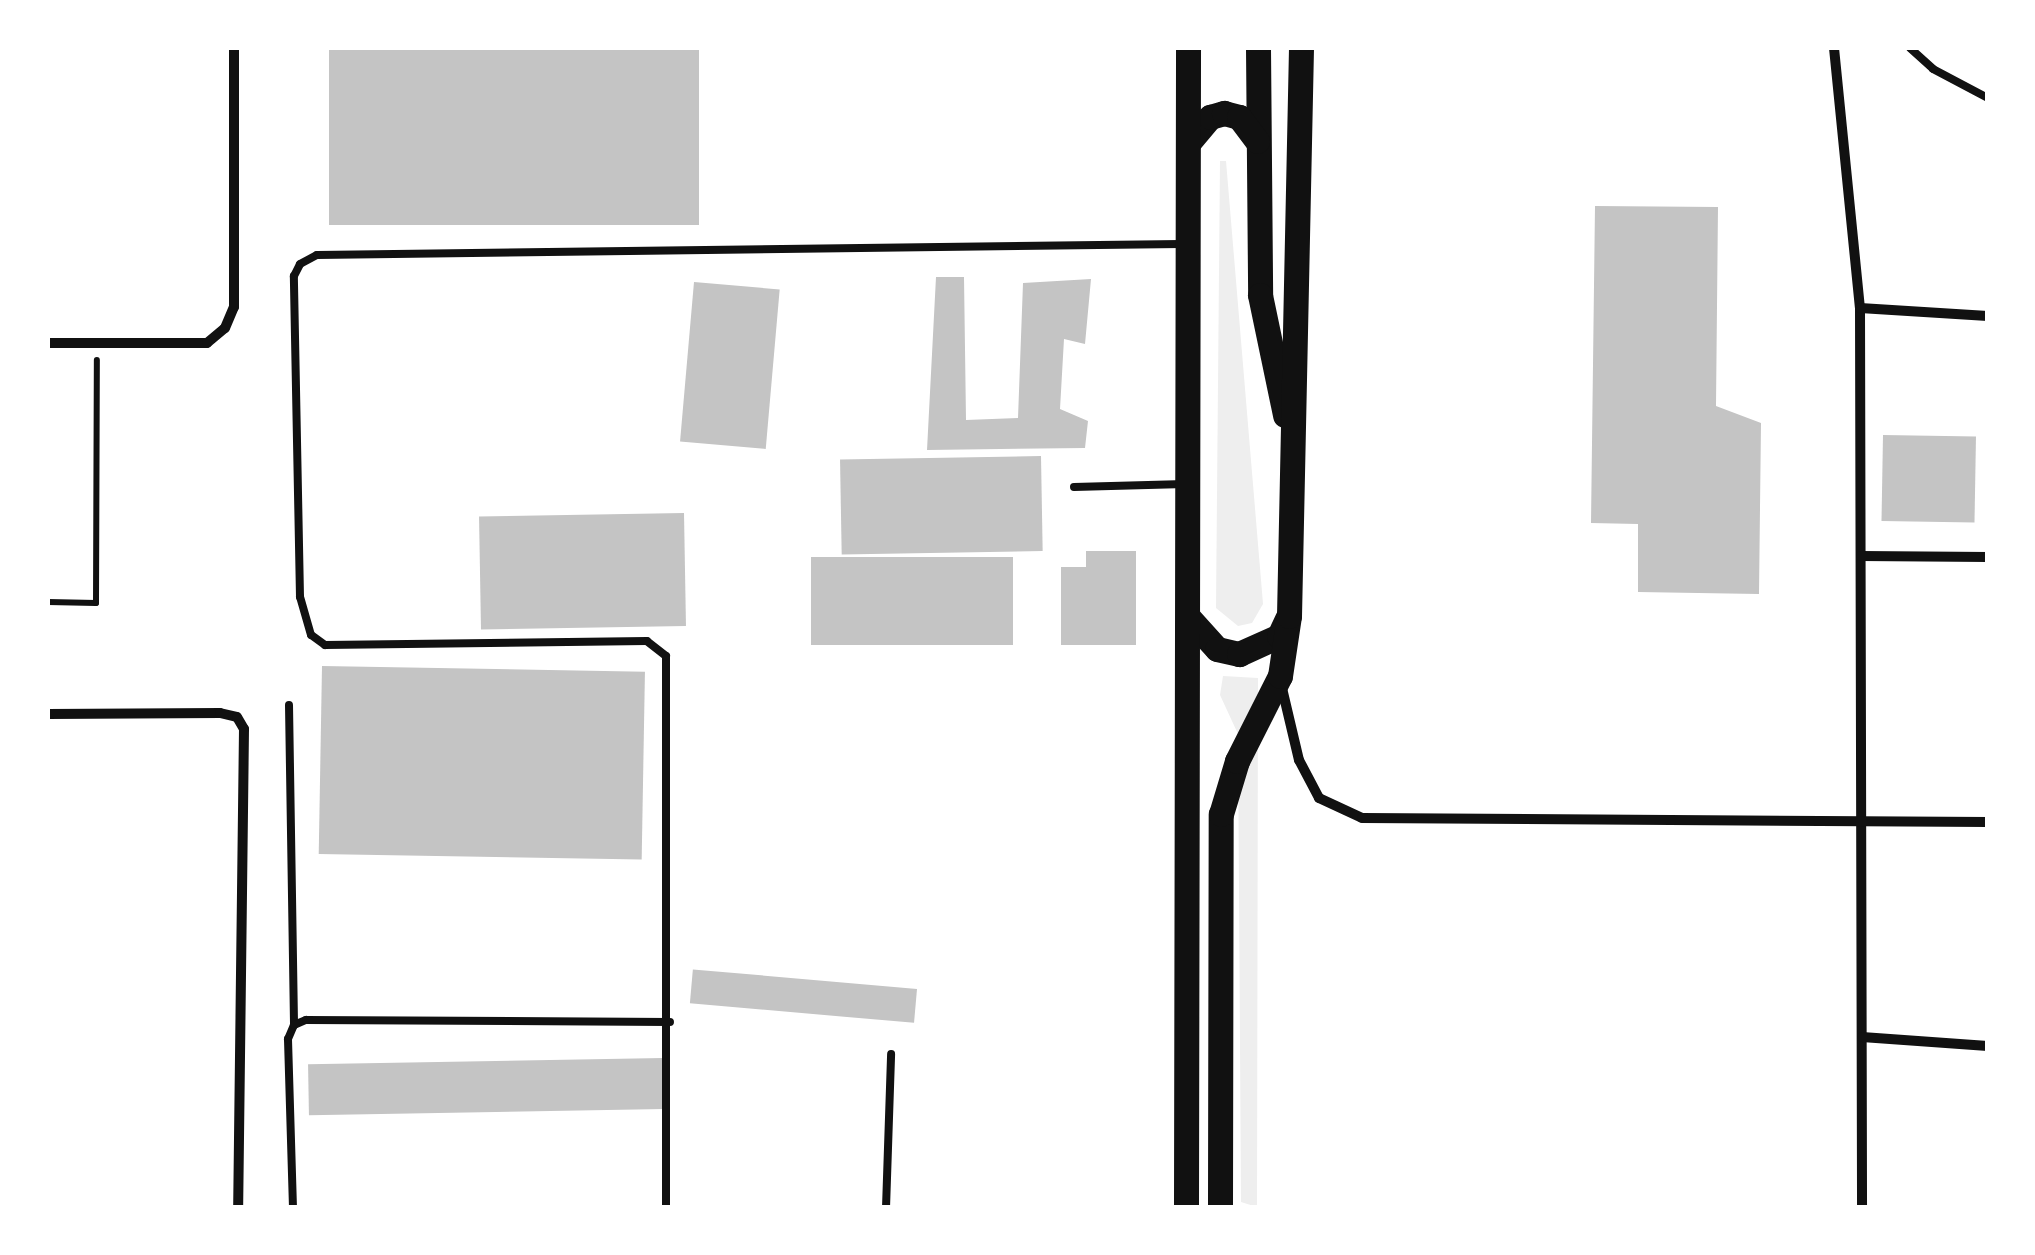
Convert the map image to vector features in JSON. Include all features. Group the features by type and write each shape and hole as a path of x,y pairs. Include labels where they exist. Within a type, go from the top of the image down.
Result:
{"main road":[{"path":"1186,1208 1188,48"},
{"path":"1258,48 1260,295 1292,439"},
{"path":"1220,1208 1221,814 1238,762 1280,676 1289,616 1301,48"},
{"path":"1189,142 1210,116 1224,113 1239,117 1257,140"},
{"path":"1188,618 1199,637 1239,654 1278,636 1289,616"}],"street":[{"path":"48,343 206,343 225,328 234,307 234,48"},
{"path":"1834,48 1860,308 1862,1208"},
{"path":"1860,308 1988,316"},
{"path":"1861,556 1988,557"},
{"path":"1280,676 1299,760 1319,798 1362,818 1988,822"},
{"path":"48,714 220,714 237,717 244,729 238,1208"},
{"path":"1862,1037 1988,1046"}],"lane":[{"path":"1910,48 1933,69 1988,98"},
{"path":"666,1208 670,1022 666,656 647,641 325,645 311,635 300,597 294,276 300,264 317,254 1190,244"},
{"path":"1074,487 1189,483"},
{"path":"289,705 294,1025 288,1039 293,1208"},
{"path":"294,1025 306,1020 670,1022"},
{"path":"886,1208 891,1054"}],"path":[{"path":"48,602 96,603 96,344"}],"shaded area":[{"path":"1220,161 1226,161 1263,604 1252,623 1238,626 1216,608"},
{"path":"1223,676 1258,678 1257,1207 1241,1202 1238,734 1220,695"}],"building":[{"path":"329,48 699,48 699,225 329,225"},
{"path":"1595,206 1718,207 1716,406 1761,423 1759,594 1638,592 1638,524 1591,523"},
{"path":"936,277 964,277 966,420 1018,418 1023,283 1091,279 1085,344 1064,339 1060,409 1088,421 1085,448 927,450"},
{"path":"694,282 780,289 766,449 680,441"},
{"path":"1883,435 1976,437 1974,523 1881,521"},
{"path":"1041,456 1043,551 842,554 840,460"},
{"path":"684,513 686,626 481,630 479,517"},
{"path":"1086,551 1136,551 1136,645 1061,645 1061,567 1086,567"},
{"path":"811,557 1013,557 1013,645 811,645"},
{"path":"322,666 645,672 642,860 319,854"},
{"path":"693,969 917,989 914,1023 690,1003"},
{"path":"663,1058 664,1109 309,1115 308,1064"}]}
